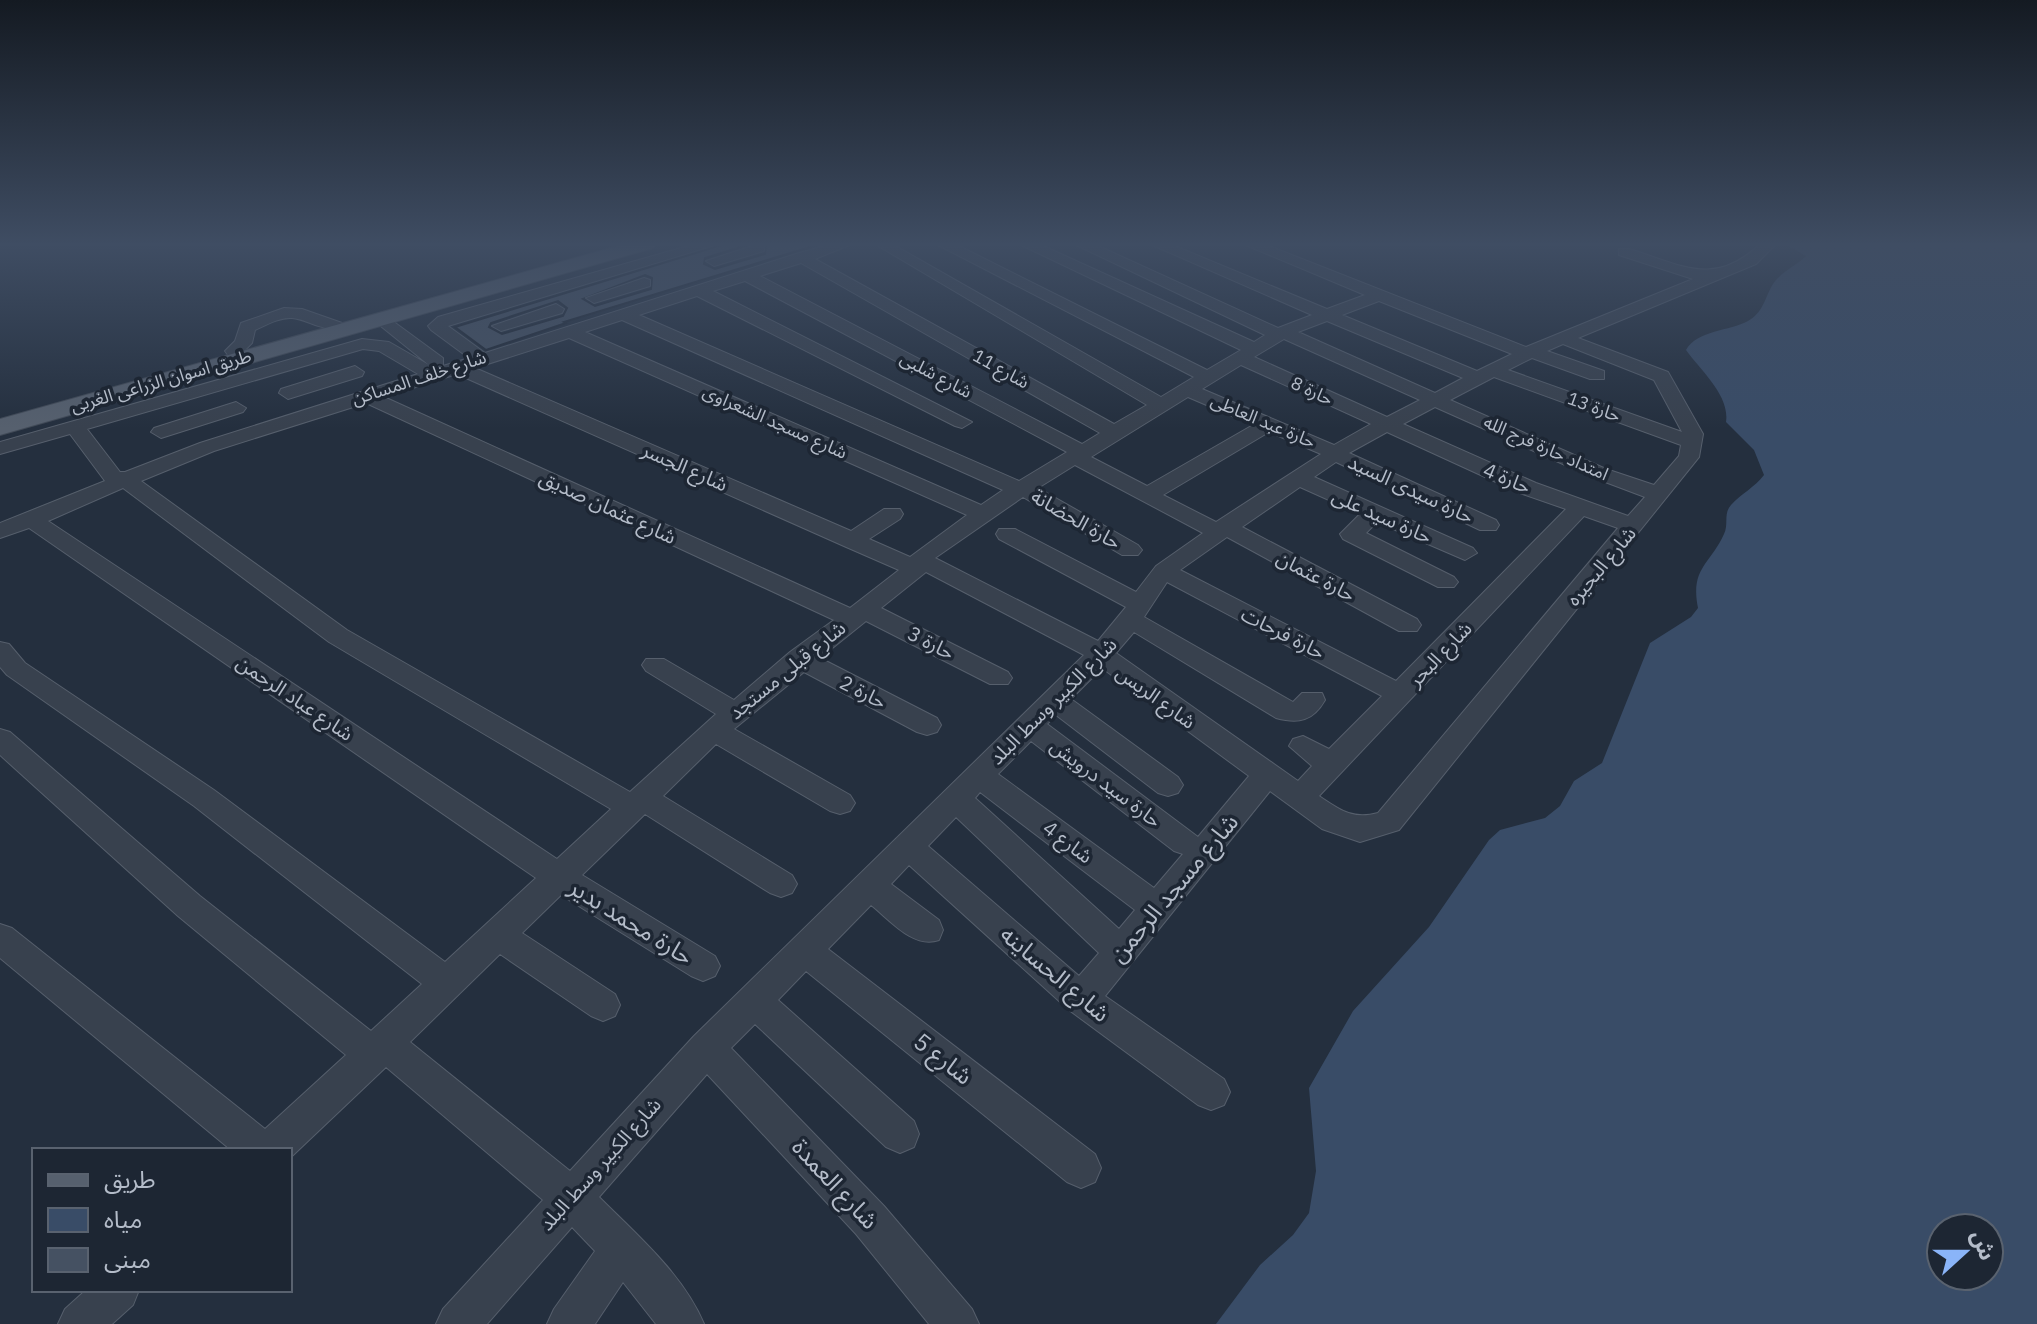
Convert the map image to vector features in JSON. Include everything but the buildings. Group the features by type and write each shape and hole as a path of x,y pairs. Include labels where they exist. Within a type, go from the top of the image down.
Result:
{"main road":[{"name":"طريق اسوان الزراعى الغربى","path":"0,427 234,351 406,306"},
{"name":"طريق اسوان الزراعى الغربى","path":"0,417 383,319 416,306"}],"street":[{"path":"481,358 437,326 491,306"},
{"name":"شارع مسجد الشعراوى","path":"552,306 574,329 982,513"},
{"name":"حارة الحضانة","path":"607,306 1022,489 1130,550"},
{"name":"شارع خلف المساكن","path":"0,531 74,504 120,480 179,457 647,306"},
{"path":"733,306 962,422"},
{"name":"شارع شلبى","path":"799,306 1080,455"},
{"name":"شارع 11","path":"892,306 1117,434"},
{"path":"989,306 1163,406"},
{"name":"حارة عبد العاطى","path":"1057,306 1268,424 1335,453"},
{"name":"حارة 8","path":"1151,306 1384,424"},
{"name":"امتداد حارة فرج الله","path":"1220,306 1599,473 1658,494"},
{"name":"حارة 13","path":"1305,306 1488,375 1693,443"},
{"name":"شارع قبلى مستجد","path":"273,1148 724,721 982,513 1281,333 1348,306"},
{"path":"1407,306 1597,375"},
{"name":"شارع الكبير وسط البلد","path":"458,1324 570,1196 707,1048 1099,654 1135,612 1164,571 1220,529 1384,424 1488,375 1528,352 1645,306"},
{"path":"501,326 556,309"},
{"path":"482,310 524,345"},
{"path":"383,319 444,370"},
{"path":"1565,339 1661,376 1689,424 1693,443"},
{"path":"0,448 325,354 377,343 444,370"},
{"name":"شارع عثمان صديق","path":"325,354 355,372 375,392 856,614"},
{"path":"268,370 306,414"},
{"name":"شارع الجسر","path":"444,370 852,541 918,564"},
{"path":"288,393 355,372"},
{"path":"217,385 256,431"},
{"path":"143,407 179,457"},
{"path":"161,432 236,408"},
{"path":"1147,495 1268,424"},
{"name":"حارة 4","path":"1384,424 1580,507 1634,526"},
{"path":"74,426 120,480 338,636 781,884"},
{"name":"شارع البحيره","path":"1388,822 1634,526 1689,457 1693,443"},
{"name":"حارة سيدى السيد","path":"1335,453 1488,525"},
{"name":"حارة عثمان","path":"1080,455 1147,495 1408,625"},
{"name":"حارة سيد على","path":"1299,478 1465,553"},
{"name":"شارع البحر","path":"1298,799 1402,695 1580,507"},
{"path":"1375,512 1351,534 1446,582"},
{"path":"852,541 892,514"},
{"name":"شارع عباد الرحمن","path":"32,520 559,877"},
{"path":"1007,534 1135,612 1286,711 1298,713 1312,700"},
{"name":"شارع الريس","path":"918,564 1099,654 1298,799 1351,829 1371,829 1388,822"},
{"name":"حارة فرحات","path":"1164,571 1402,695"},
{"name":"حارة 3","path":"856,614 999,678"},
{"path":"0,650 16,669 204,798 448,984"},
{"name":"حارة 2","path":"799,658 927,725"},
{"path":"655,665 724,721 840,803"},
{"path":"1053,699 1168,785"},
{"name":"حارة سيد درويش","path":"1028,724 1185,842"},
{"path":"0,739 189,906 570,1196 623,1247 682,1324"},
{"path":"1303,746 1332,765"},
{"name":"شارع 4","path":"978,775 1157,908"},
{"name":"شارع مسجد الرحمن","path":"1081,999 1266,776"},
{"path":"955,798 1121,952"},
{"name":"شارع الحساينه","path":"908,846 1081,999 1211,1092"},
{"name":"حارة محمد بدير","path":"559,877 703,966"},
{"path":"869,885 927,930"},
{"path":"499,935 603,1005"},
{"path":"0,938 259,1148"},
{"name":"شارع 5","path":"805,950 1081,1168"},
{"path":"754,1001 900,1134"},
{"name":"شارع العمدة","path":"707,1048 870,1220 957,1324"},
{"path":"569,1324 623,1247"},
{"path":"80,1324 116,1292"}],"water":[{"path":"1763,306 2037,306 2037,1324 1216,1324 1260,1265 1293,1235 1309,1213 1316,1171 1309,1088 1353,1011 1429,927 1489,840 1500,830 1545,818 1560,806 1574,781 1602,763 1650,643 1691,617 1698,608 1699,575 1724,534 1729,508 1764,475 1754,450 1726,422 1723,402 1713,383 1686,350 1698,338 1754,317"}]}
